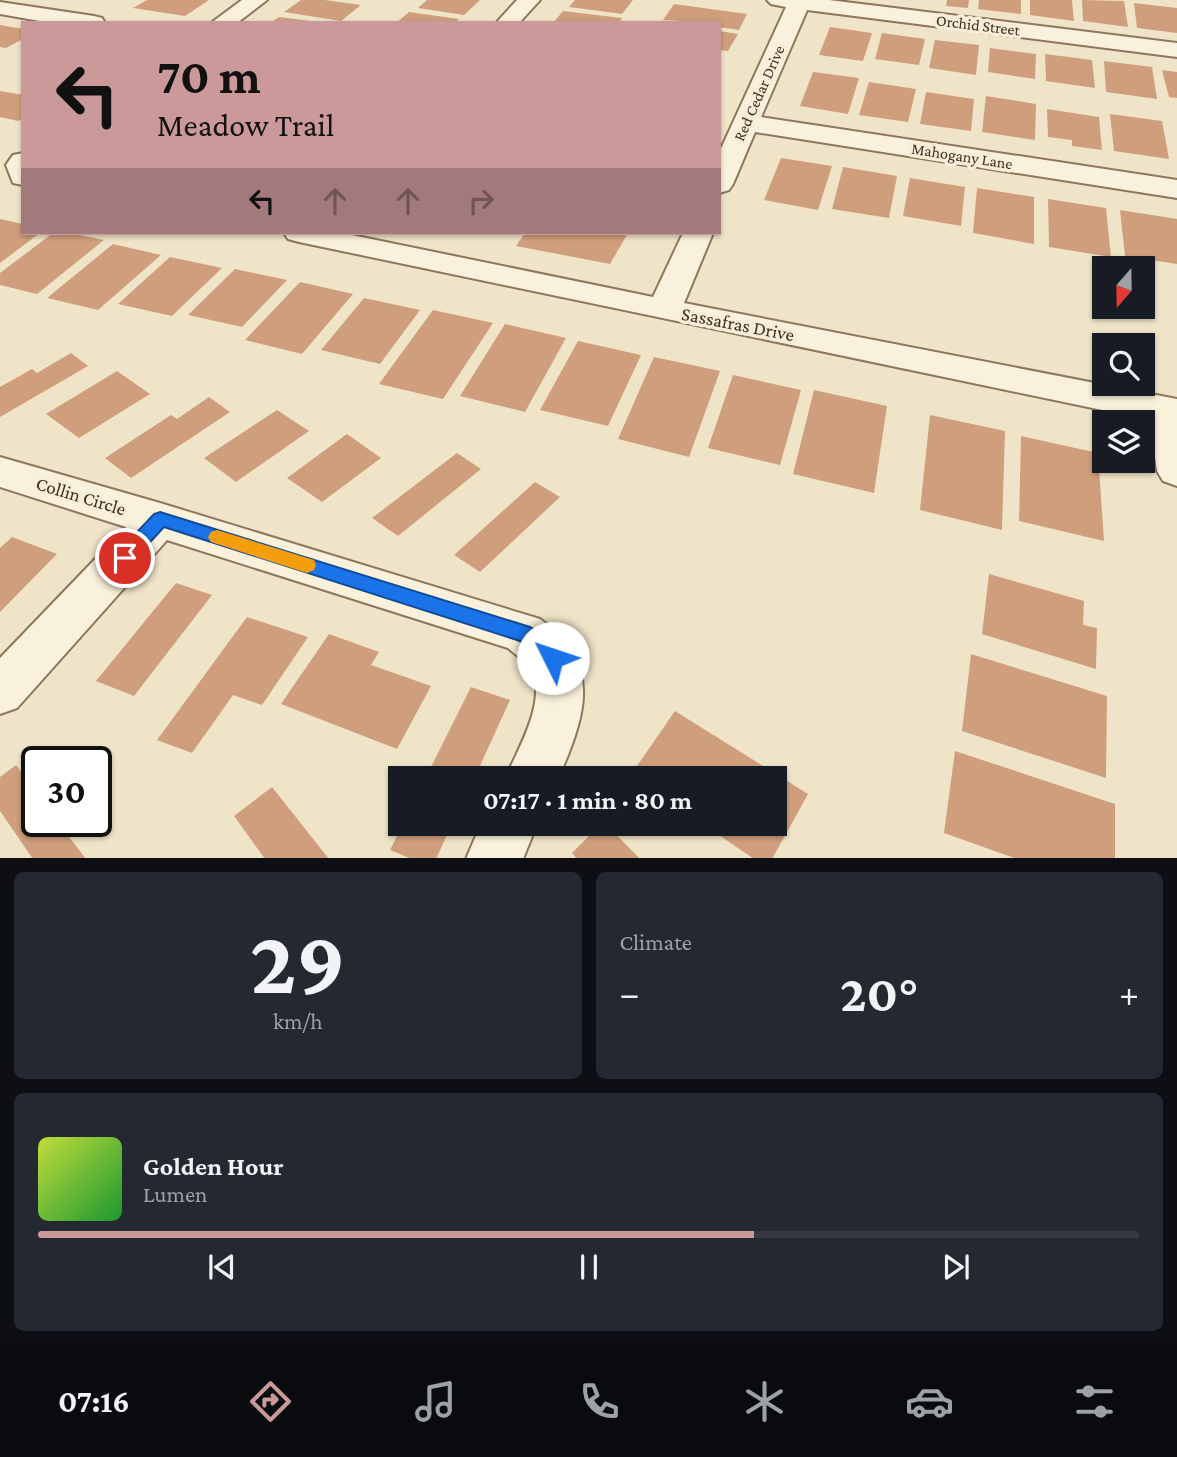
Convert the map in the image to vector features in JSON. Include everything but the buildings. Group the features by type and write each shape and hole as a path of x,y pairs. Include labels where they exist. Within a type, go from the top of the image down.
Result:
{"street":[{"path":"225,21 256,0"},
{"path":"509,21 529,0"},
{"name":"Orchid Street","path":"789,1 1177,50"},
{"name":"Red Cedar Drive","path":"721,179 746,123 789,1"},
{"path":"0,8 81,21"},
{"name":"Mahogany Lane","path":"746,123 1177,189"},
{"name":"Sassafras Drive","path":"312,235 664,310 1172,411"},
{"path":"664,310 697,235"},
{"path":"1172,411 1177,471"},
{"name":"Collin Circle","path":"0,472 160,519 523,633 539,643 553,658 562,680 558,712 536,766"},
{"path":"0,692 160,519"},
{"path":"494,858 505,836"}],"slow traffic":[{"path":"217,537 307,565"}],"route":[{"path":"125,558 160,519 523,633 539,643 553,658"}]}
